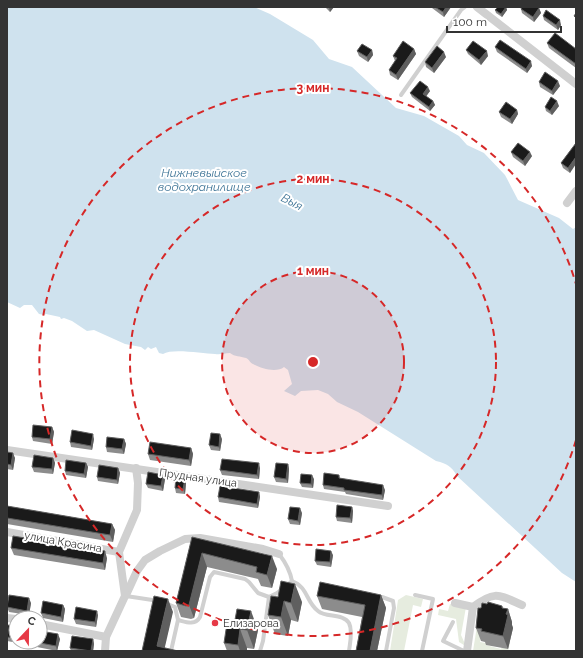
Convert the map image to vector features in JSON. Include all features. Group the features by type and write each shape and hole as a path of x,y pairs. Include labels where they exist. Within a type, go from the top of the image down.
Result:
{"street":[{"path":"477,7 576,84"},
{"path":"567,202 576,192"},
{"name":"Прудная улица","path":"7,450 388,506"},
{"path":"125,596 119,552 137,510 138,483 136,468"},
{"name":"улица Красина","path":"7,532 119,552"},
{"path":"105,651 106,637 137,571 145,560 160,551 185,539 200,538 263,548 279,554"},
{"path":"466,651 473,607 484,598 497,595 522,605"},
{"path":"455,603 473,607"},
{"path":"48,626 106,637"}],"lane":[{"path":"401,95 461,10 465,7"},
{"path":"279,554 286,562 292,581 300,585 306,593 312,606 316,610 324,615 342,618 349,622 351,628 349,651"},
{"path":"178,620 191,623 198,621 202,613 210,577 214,572 245,579 258,593 269,597 277,593 292,581"},
{"path":"415,595 433,599 422,651"},
{"path":"125,596 164,602 175,607 178,620 171,651"},
{"path":"260,651 263,641 269,597"},
{"path":"382,597 393,600 394,608 386,651"},
{"path":"452,622 443,641 466,651"}],"shaded area":[{"path":"406,595 423,599 421,607 413,605 404,651 390,651 398,600"},
{"path":"450,604 466,607 461,635 465,644 464,645 459,642 456,619 438,615 439,609 448,611"},
{"path":"477,626 481,636 480,642 501,649 510,643 508,651 473,651"}],"water":[{"name":"Нижневыйское водохранилище","path":"7,7 254,7 270,14 313,40 329,59 352,67 396,108 424,116 459,136 467,145 484,153 505,175 518,200 559,218 573,229 576,227 576,582 562,573 457,476 449,466 436,461 358,412 337,402 328,394 318,390 301,391 295,396 284,391 292,384 288,370 284,367 277,370 264,369 256,366 246,358 230,353 217,354 174,351 163,354 159,353 156,347 151,349 148,347 145,350 141,347 125,344 94,330 87,331 72,321 64,318 61,319 60,317 39,314 32,305 24,305 20,308 7,302"}],"building":[{"path":"435,7 446,7 443,12"},
{"path":"498,7 506,7 501,14 495,10"},
{"path":"522,7 539,8 533,17 521,9"},
{"path":"546,10 560,20 556,25 543,16"},
{"path":"555,33 576,49 576,64 547,43"},
{"path":"500,40 531,61 526,69 495,47"},
{"path":"403,41 414,49 396,75 389,70 397,58 393,56"},
{"path":"473,41 487,51 479,60 466,50"},
{"path":"362,44 372,50 367,57 357,51"},
{"path":"437,46 444,52 432,68 425,62"},
{"path":"545,72 558,81 552,91 539,82"},
{"path":"420,81 428,87 423,94 433,101 429,107 410,93"},
{"path":"551,97 557,101 550,111 545,107"},
{"path":"506,102 517,110 510,119 499,112"},
{"path":"518,143 530,152 523,161 511,152"},
{"path":"576,143 576,157 568,168 561,163"},
{"path":"33,425 52,427 50,439 32,437"},
{"path":"72,430 93,434 91,446 70,442"},
{"path":"211,433 220,434 219,447 209,445"},
{"path":"107,437 124,439 122,449 106,447"},
{"path":"150,442 191,448 189,460 148,454"},
{"path":"7,452 13,453 11,465 7,464"},
{"path":"34,455 53,458 52,469 32,467"},
{"path":"222,459 259,463 257,475 220,470"},
{"path":"66,460 86,463 84,474 65,471"},
{"path":"276,463 288,464 286,479 274,477"},
{"path":"99,465 118,468 117,480 97,477"},
{"path":"148,472 163,475 161,486 146,484"},
{"path":"324,473 339,475 339,478 383,485 382,495 344,490 344,488 323,485"},
{"path":"301,474 312,475 311,484 300,483"},
{"path":"176,477 185,479 183,489 175,488"},
{"path":"220,486 259,492 257,504 218,497"},
{"path":"337,505 352,507 350,518 336,517"},
{"path":"7,506 112,524 110,535 7,518"},
{"path":"290,507 300,508 298,521 288,519"},
{"path":"13,536 105,551 103,563 11,548"},
{"path":"192,537 272,556 267,575 256,572 257,567 202,553 189,605 186,606 176,603"},
{"path":"316,549 331,551 330,562 315,561"},
{"path":"281,581 295,584 291,603 284,601 281,617 268,615 271,596 278,597"},
{"path":"320,582 381,595 370,651 356,651 365,605 317,596"},
{"path":"9,595 29,598 27,610 7,607"},
{"path":"154,596 168,599 157,646 178,651 142,651"},
{"path":"43,601 63,605 61,617 48,614 48,610 42,610"},
{"path":"488,602 508,609 503,636 481,631 482,629 476,628 478,608 481,608 482,603 487,604"},
{"path":"76,607 97,611 95,622 74,619"},
{"path":"237,609 251,611 247,630 240,629 238,645 224,643 227,623 234,625"},
{"path":"7,625 8,637 7,637"},
{"path":"48,632 58,634 56,646 48,644"},
{"path":"72,636 93,639 91,651 70,648"}],"place":[{"name":"Елизарова","path":"215,623"}],"water label":[{"name":"Выя","path":"292,202"}]}
